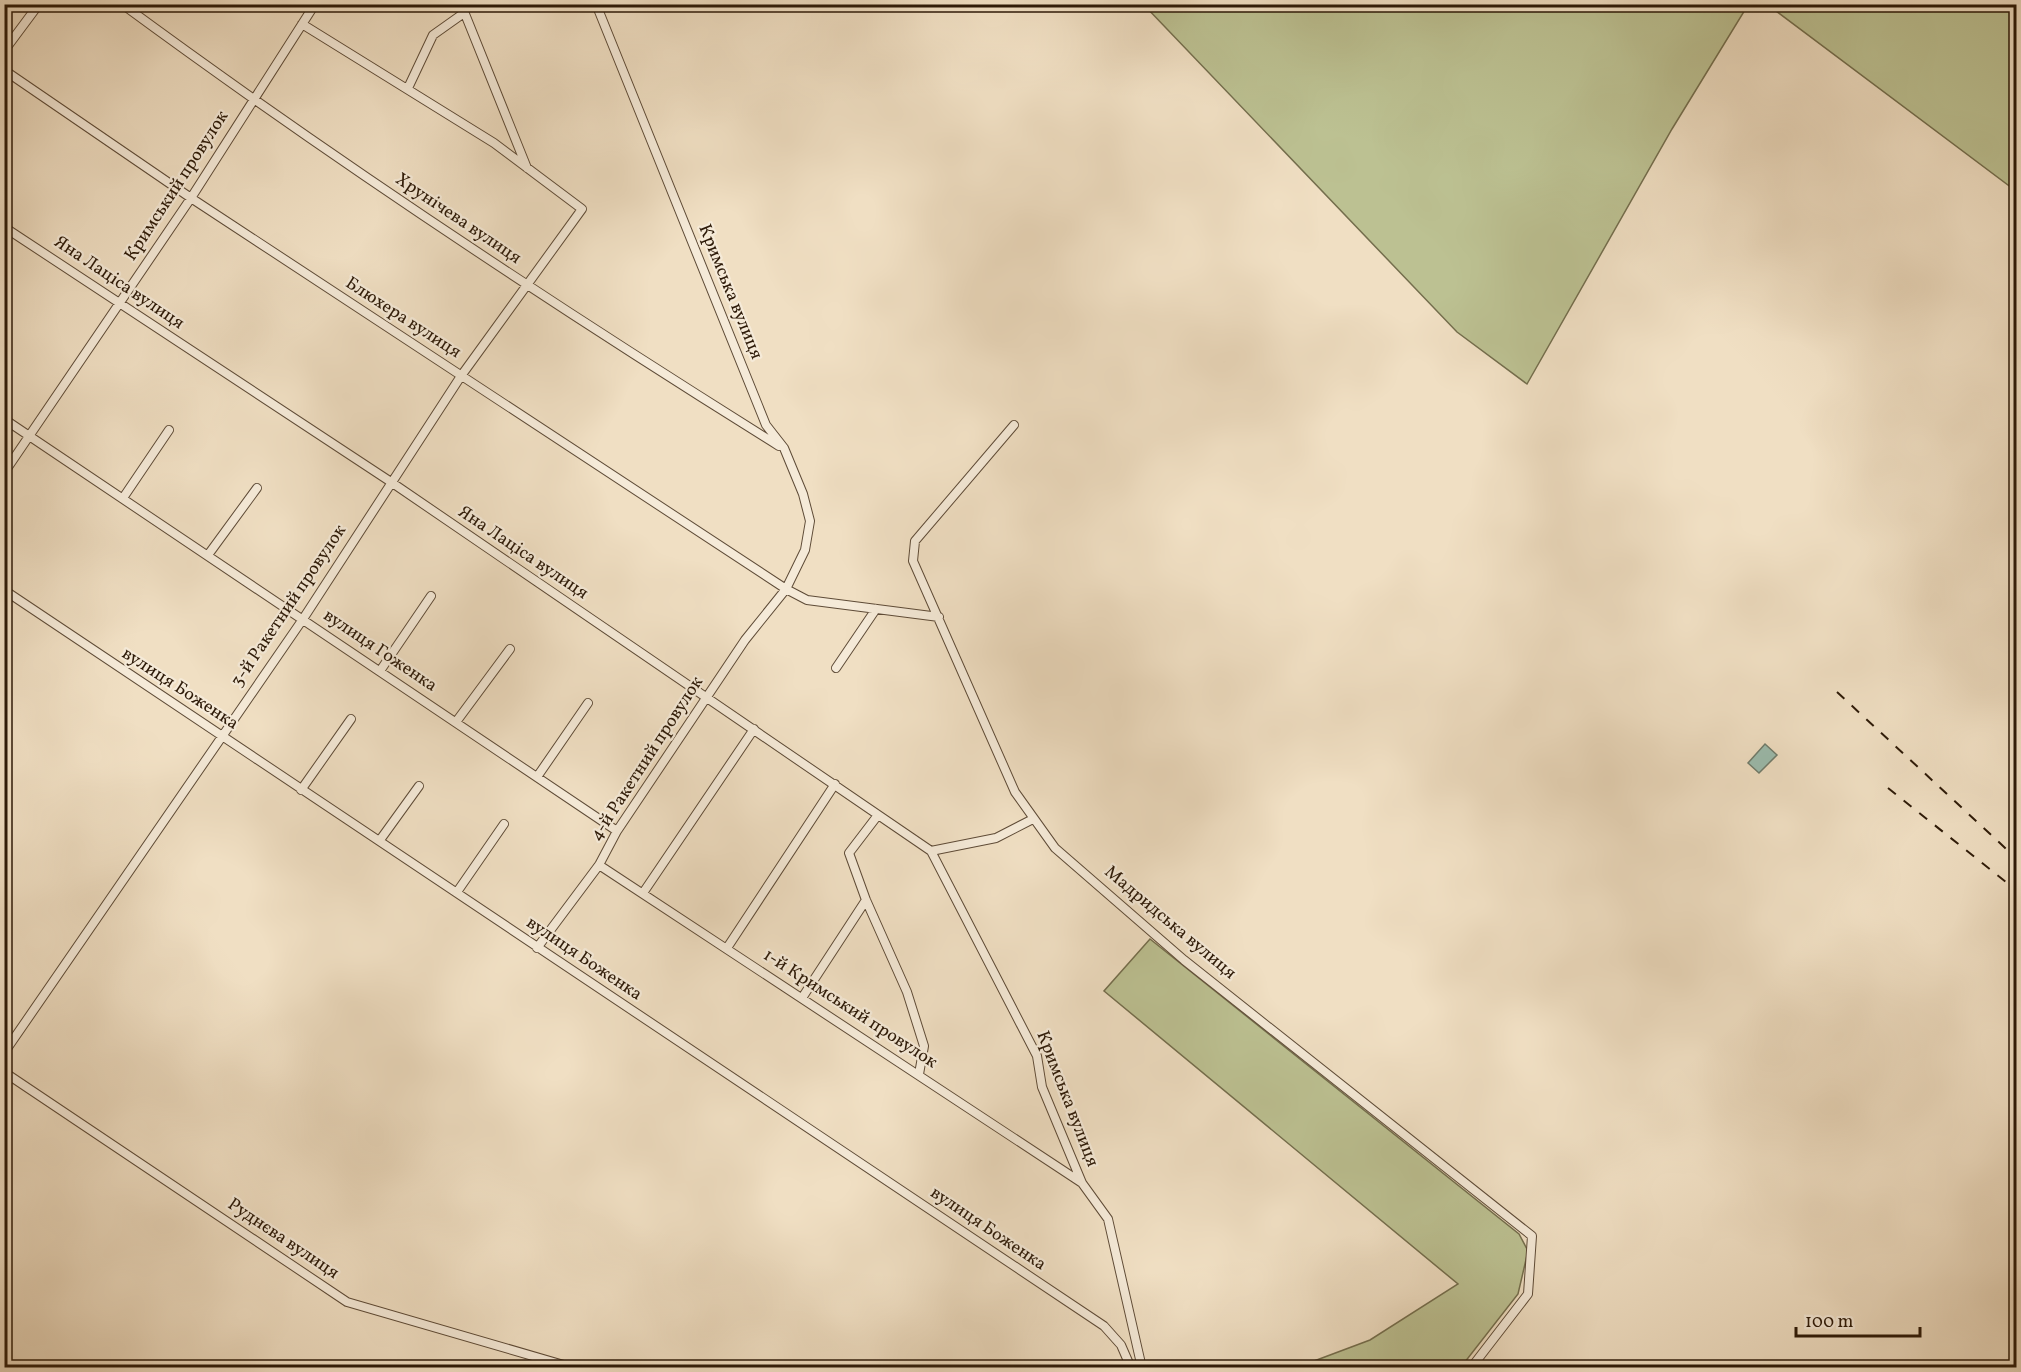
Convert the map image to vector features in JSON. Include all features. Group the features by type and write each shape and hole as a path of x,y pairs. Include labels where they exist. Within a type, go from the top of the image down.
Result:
{"street":[{"path":"7,48 39,4"},
{"name":"Хрунічева вулиця","path":"122,4 252,100 526,285 784,448"},
{"name":"Кримський провулок","path":"4,473 191,198 315,4"},
{"name":"Кримська вулиця","path":"596,4 766,425 784,448 795,470 810,521 805,550 786,589"},
{"path":"408,88 433,35 462,9 528,171"},
{"path":"302,24 494,142 528,171"},
{"path":"4,27 7,48"},
{"name":"Блюхера вулиця","path":"4,69 191,198 786,589 807,600 939,617"},
{"name":"3-й Ракетний провулок","path":"4,1053 303,619 461,376 582,209 528,171"},
{"name":"Яна Лаціса вулиця","path":"4,227 391,482 932,851"},
{"name":"вулиця Гоженка","path":"4,419 618,831"},
{"name":"Мадридська вулиця","path":"1014,425 915,541 913,561 1016,792 1055,848 1184,960 1532,1236 1528,1294 1471,1368"},
{"path":"123,498 170,430"},
{"path":"208,555 257,488"},
{"name":"4-й Ракетний провулок","path":"537,948 599,865 618,831 745,640 786,589"},
{"name":"вулиця Боженка","path":"4,590 1104,1326 1121,1345 1131,1368"},
{"path":"380,671 431,596"},
{"path":"836,669 876,609"},
{"path":"456,722 510,649"},
{"path":"537,777 588,703"},
{"path":"301,790 351,719"},
{"path":"643,893 754,729"},
{"path":"727,948 835,784"},
{"path":"380,840 419,786"},
{"path":"878,815 849,853 866,900 907,992 924,1046 919,1074"},
{"path":"932,851 996,838 1033,819"},
{"path":"457,892 504,824"},
{"name":"Кримська вулиця","path":"932,851 1037,1056 1042,1087 1082,1183 1108,1219 1142,1368"},
{"name":"1-й Кримський провулок","path":"599,865 1082,1183"},
{"path":"802,998 866,900"},
{"name":"Руднєва вулиця","path":"4,1072 347,1302 574,1368"}],"green space":[{"path":"1144,5 1748,5 1672,129 1527,384 1457,332"},
{"path":"1768,5 2016,5 2016,191"},
{"path":"1150,939 1519,1234 1528,1251 1518,1294 1461,1367 1298,1367 1370,1340 1458,1284 1104,991"}],"shaded area":[{"path":"1765,744 1777,755 1759,773 1748,763"}],"railway":[{"path":"1837,692 2016,858"},
{"path":"1888,788 2016,890"}]}
